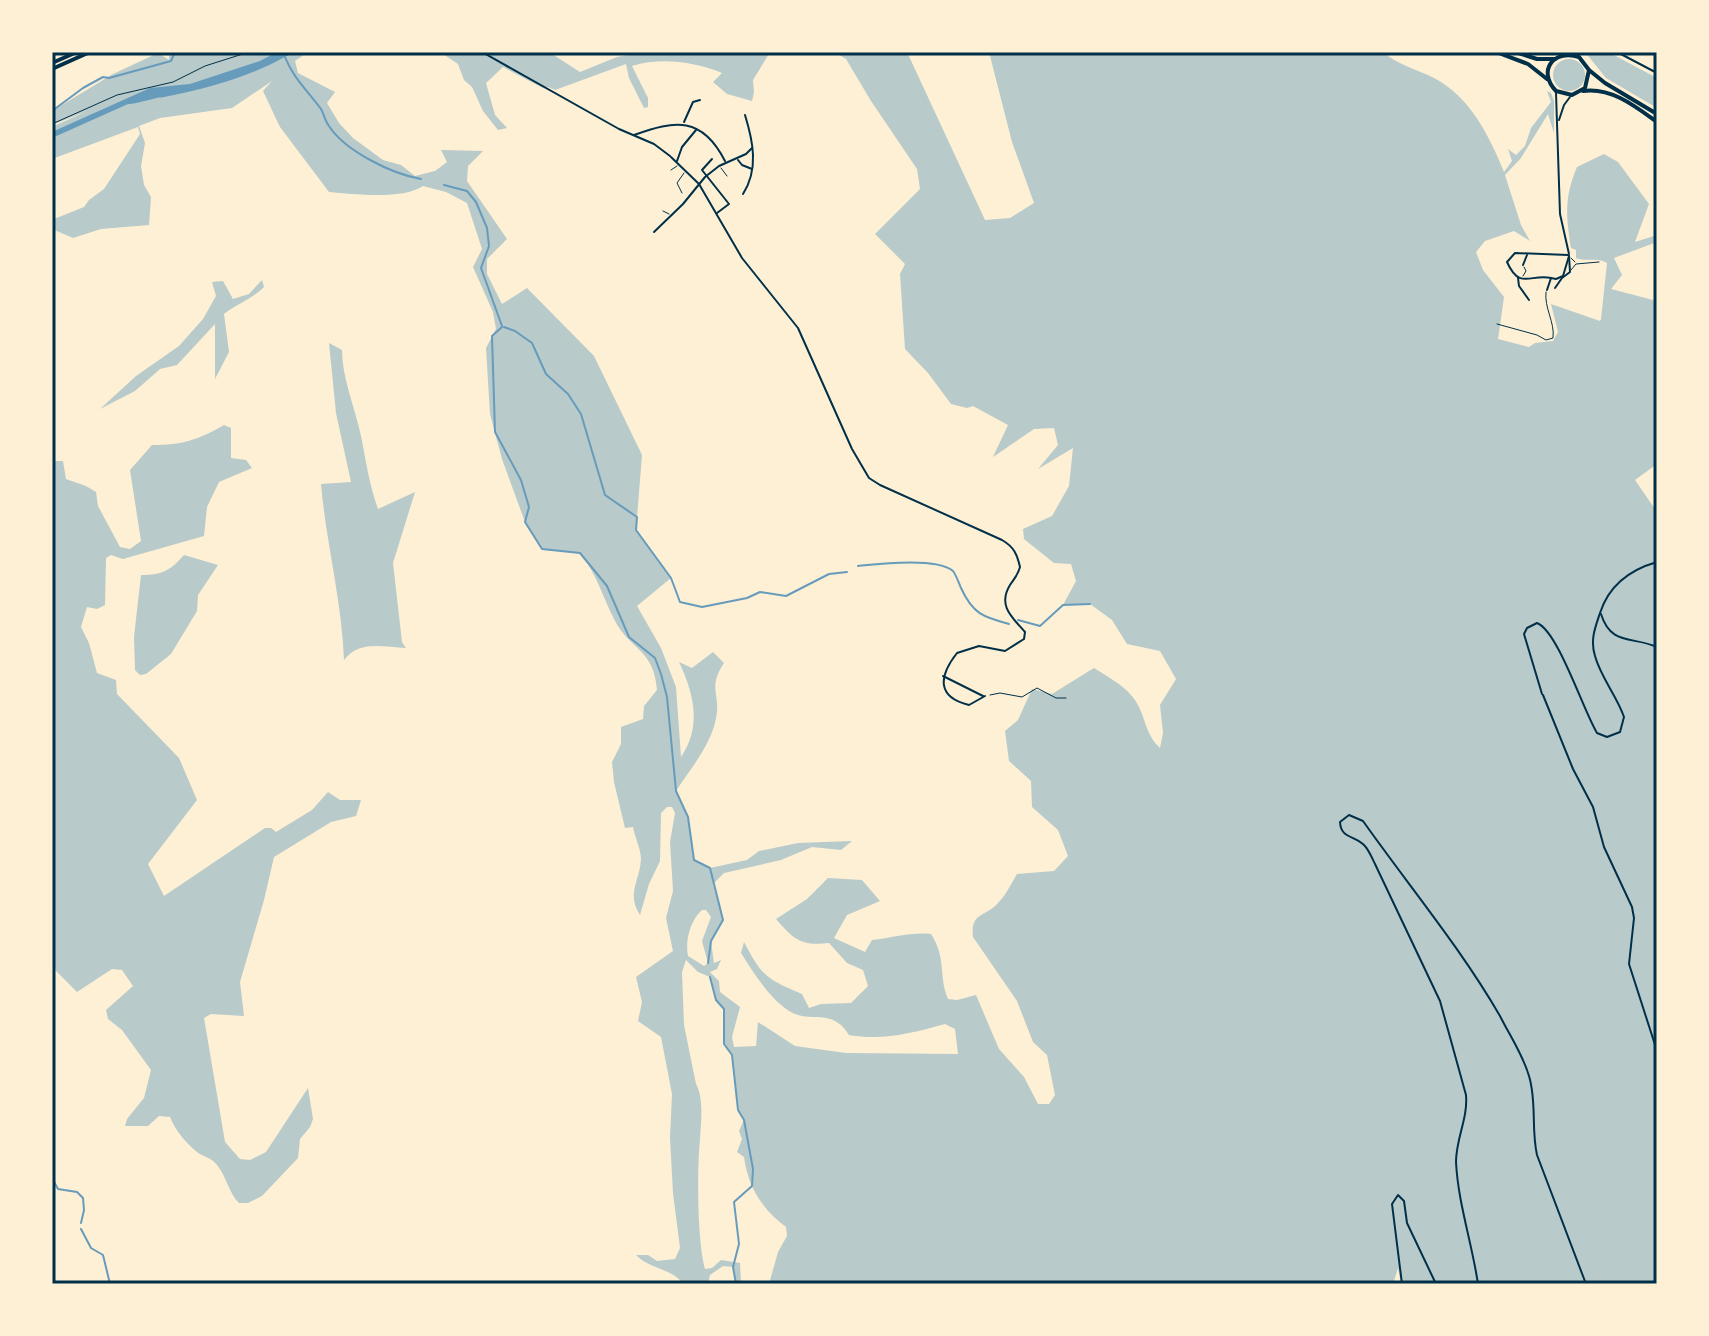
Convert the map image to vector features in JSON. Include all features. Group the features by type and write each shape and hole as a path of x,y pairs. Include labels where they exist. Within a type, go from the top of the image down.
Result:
{"highway":[{"path":"52,63 77,52"},
{"path":"52,69 90,52"},
{"path":"1496,52 1528,64 1556,91 1572,95 1601,91 1616,96 1657,122"},
{"path":"1515,52 1537,59 1555,59"},
{"path":"1548,80 1548,68 1555,59 1563,53 1578,54 1589,70 1605,83 1657,114"},
{"path":"1580,92 1588,82 1589,70"}],"street":[{"path":"52,55 56,52"},
{"path":"482,52 654,144 670,156 699,184 742,258 798,328 852,449 869,478 1002,540 1016,551 1020,567 1008,587 1005,604 1011,619 1025,632 1024,639 1005,651 979,646 957,653 942,676 943,684 953,699 969,705 985,696"},
{"path":"1617,52 1657,73"},
{"path":"1556,91 1560,214 1571,270"},
{"path":"1557,129 1561,112 1572,95"},
{"path":"684,124 693,102 700,100"},
{"path":"743,194 753,169 752,137 745,115"},
{"path":"633,135 667,124 684,124 706,136 726,162"},
{"path":"671,170 678,164 682,147 697,130"},
{"path":"654,232 705,177 752,148"},
{"path":"738,157 742,165 753,169"},
{"path":"712,159 702,170 729,204 716,213"},
{"path":"719,166 727,176"},
{"path":"682,193 677,183 686,171"},
{"path":"663,211 671,215"},
{"path":"1562,278 1539,276 1531,281 1522,279 1511,270 1508,259 1515,253 1570,256"},
{"path":"1522,279 1527,254"},
{"path":"1570,256 1576,264"},
{"path":"1562,278 1570,256"},
{"path":"1555,288 1576,264 1599,262"},
{"path":"1518,276 1519,286 1529,300"},
{"path":"1497,324 1546,340 1553,338 1553,325 1545,300 1551,278"},
{"path":"1657,562 1637,569 1609,593 1594,631 1593,648 1599,667 1624,717 1620,732 1607,737 1597,733 1543,625 1537,623 1527,628 1524,634 1542,694 1573,769 1593,807 1604,847 1632,907 1634,918 1629,964 1657,1051"},
{"path":"1600,613 1606,628 1613,635 1657,647"},
{"path":"942,676 985,696"},
{"path":"1478,1284 1457,1179 1457,1143 1467,1110 1466,1095 1440,1001 1365,846 1341,829 1340,822 1349,815 1363,821 1451,939 1476,974 1521,1054 1534,1098 1533,1137 1537,1155 1586,1284"},
{"path":"1402,1284 1392,1204 1398,1195 1404,1201 1407,1223 1436,1284"}],"path":[{"path":"52,124 117,95 173,82 205,66 249,52"},
{"path":"985,696 1000,693 1022,697 1037,688 1056,698 1066,698"}],"shaded area":[{"path":"169,52 308,52 295,61 298,73 335,92 327,103 339,123 353,138 383,160 401,165 415,176 435,171 447,162 441,150 483,151 468,166 467,181 507,239 487,259 487,274 502,304 527,288 594,356 642,455 636,530 671,578 637,606 661,648 676,687 681,757 692,734 694,710 679,662 692,668 713,652 724,663 716,679 717,710 710,738 676,791 688,817 694,860 710,868 747,860 759,851 798,843 852,841 841,850 812,847 781,860 724,873 713,884 723,920 711,942 714,963 721,960 717,969 710,972 719,981 720,992 740,1007 732,1037 734,1047 756,1046 758,1022 795,1046 846,1053 958,1054 955,1029 945,1024 897,1035 862,1037 849,1035 842,1026 828,1018 797,1015 768,992 741,953 744,942 766,975 802,994 809,1008 821,1004 851,1003 868,986 863,970 847,963 829,943 799,940 776,919 807,899 828,878 862,880 880,901 847,915 834,938 865,952 872,940 931,934 939,951 948,999 976,995 999,1049 1024,1077 1038,1104 1049,1104 1055,1095 1047,1055 1033,1042 1017,1001 973,937 973,929 976,919 1001,900 1017,874 1054,871 1068,856 1058,830 1032,807 1031,781 1009,761 1005,731 1018,720 1032,689 1052,694 1094,668 1131,694 1149,734 1160,748 1163,733 1160,705 1176,679 1160,651 1127,644 1112,620 1090,604 1063,605 1076,581 1071,564 1054,563 1024,539 1023,529 1052,516 1069,486 1073,448 1038,469 1058,445 1054,428 1034,429 993,457 1008,425 973,406 967,408 951,404 905,349 900,274 905,264 875,234 920,189 917,169 846,59 835,52 907,52 985,220 1010,218 1034,203 1012,142 989,52 1383,52 1401,64 1434,78 1458,96 1485,131 1504,172 1512,161 1508,149 1516,155 1525,146 1531,128 1551,102 1547,91 1551,93 1554,133 1548,114 1521,158 1505,175 1521,225 1530,241 1514,231 1485,241 1476,252 1483,270 1504,297 1498,339 1529,347 1535,343 1553,341 1558,332 1551,304 1601,319 1607,263 1576,258 1576,250 1571,248 1567,207 1577,167 1604,154 1618,162 1649,204 1635,242 1657,235 1657,242 1614,258 1622,275 1611,289 1657,301 1657,464 1635,480 1657,512 1657,1284 1401,1284 1398,1268 1393,1284 769,1284 778,1252 787,1236 786,1227 770,1213 758,1196 744,1157 737,1152 742,1139 739,1131 744,1120 738,1110 732,1055 724,1044 724,1009 716,1000 710,977 698,972 686,960 682,972 684,1025 701,1104 698,1186 702,1256 705,1269 712,1268 721,1260 740,1263 741,1284 736,1284 733,1267 723,1266 710,1275 708,1284 683,1284 673,1275 641,1260 636,1255 648,1255 657,1261 675,1259 680,1248 670,1138 672,1094 661,1037 638,1021 642,1002 636,977 673,951 666,918 673,891 670,842 675,813 672,807 667,807 661,813 660,861 640,915 634,893 640,851 633,827 625,828 612,762 621,744 621,727 643,719 644,706 657,690 655,676 646,658 621,631 580,553 542,549 525,522 502,459 490,414 486,348 496,329 493,312 473,267 482,249 467,203 446,192 423,186 391,195 329,192 280,127 263,91 272,81 232,108 160,118 139,126 145,143 141,166 144,185 151,197 149,225 101,229 73,238 52,229 52,214 54,219 84,207 104,189 140,134 138,127 52,159 52,127 87,111 52,125 52,111 113,74 158,53 169,60","holes":["702,910 706,910 711,917 702,941 708,963 704,966 688,956 687,944 694,920"]},
{"path":"440,52 549,52 580,72 617,57 637,53 708,55 716,52 770,52 753,80 752,101 727,94 713,82 722,73 711,69 666,61 632,66 648,98 648,107 644,108 629,78 626,64 555,90 543,88 503,67 486,83 495,115 507,128 498,130 483,111 472,87 464,80 458,64"},
{"path":"1585,52 1608,52 1657,78 1657,108 1606,78"},
{"path":"1569,59 1580,64 1585,75 1580,86 1569,91 1558,86 1553,75 1558,64"},
{"path":"262,280 264,287 224,314 229,352 215,379 215,324 177,365 160,369 135,391 100,409 136,376 179,346 203,319 216,296 212,282 223,281 233,299 249,294"},
{"path":"329,343 342,350 346,382 378,509 415,492 393,563 402,642 406,648 364,647 344,660 321,484 351,482 336,413"},
{"path":"224,425 231,428 231,458 246,460 252,468 219,482 207,507 204,536 123,559 111,555 106,558 105,605 97,609 87,607 81,627 97,673 116,680 117,694 179,758 197,800 148,864 164,896 265,828 276,832 312,810 328,792 340,800 361,800 356,816 331,822 274,857 240,982 244,1016 211,1014 204,1018 225,1142 240,1159 250,1160 266,1152 308,1088 313,1119 300,1139 298,1158 262,1196 248,1203 239,1203 217,1165 189,1145 170,1117 159,1116 148,1126 125,1126 144,1098 151,1070 122,1030 108,1019 106,1010 133,986 122,970 112,969 77,992 56,971 52,958 52,461 63,461 66,479 96,492 98,506 120,547 130,549 141,541 130,470 152,445 190,441"},
{"path":"184,555 218,565 198,595 197,611 171,654 146,674 140,675 135,670 134,637 141,575 165,571"}],"water":[{"path":"277,52 293,52 211,82 128,104 52,138 52,132 150,88 190,84 260,61"}],"waterway":[{"path":"52,111 103,77 171,61 175,52"},
{"path":"179,52 184,52"},
{"path":"161,94 226,78 287,52"},
{"path":"285,57 329,126 346,144 383,167 421,179"},
{"path":"444,185 467,191 476,202 487,228 489,246 481,268 502,326"},
{"path":"502,327 492,336 495,432 521,480 529,507 525,522 542,549 580,553 607,586 629,637 655,658 661,674 667,697 676,791 688,817 694,860 710,868 723,920 711,941 708,963"},
{"path":"504,327 532,343 546,374 568,394 581,414 605,495 637,517 636,530 671,578 680,602 702,607 747,598 760,592 786,596 829,574 847,572"},
{"path":"858,566 907,562 945,567 953,571 965,597 975,609 1009,624"},
{"path":"1018,620 1040,626 1063,605 1090,604"},
{"path":"710,977 716,1000 724,1009 724,1044 732,1055 738,1110 744,1120 753,1169 752,1186 734,1202 739,1244 733,1267 736,1284"},
{"path":"52,1178 58,1189 77,1192 83,1198 81,1223"},
{"path":"81,1229 91,1248 103,1255 110,1284"}]}
